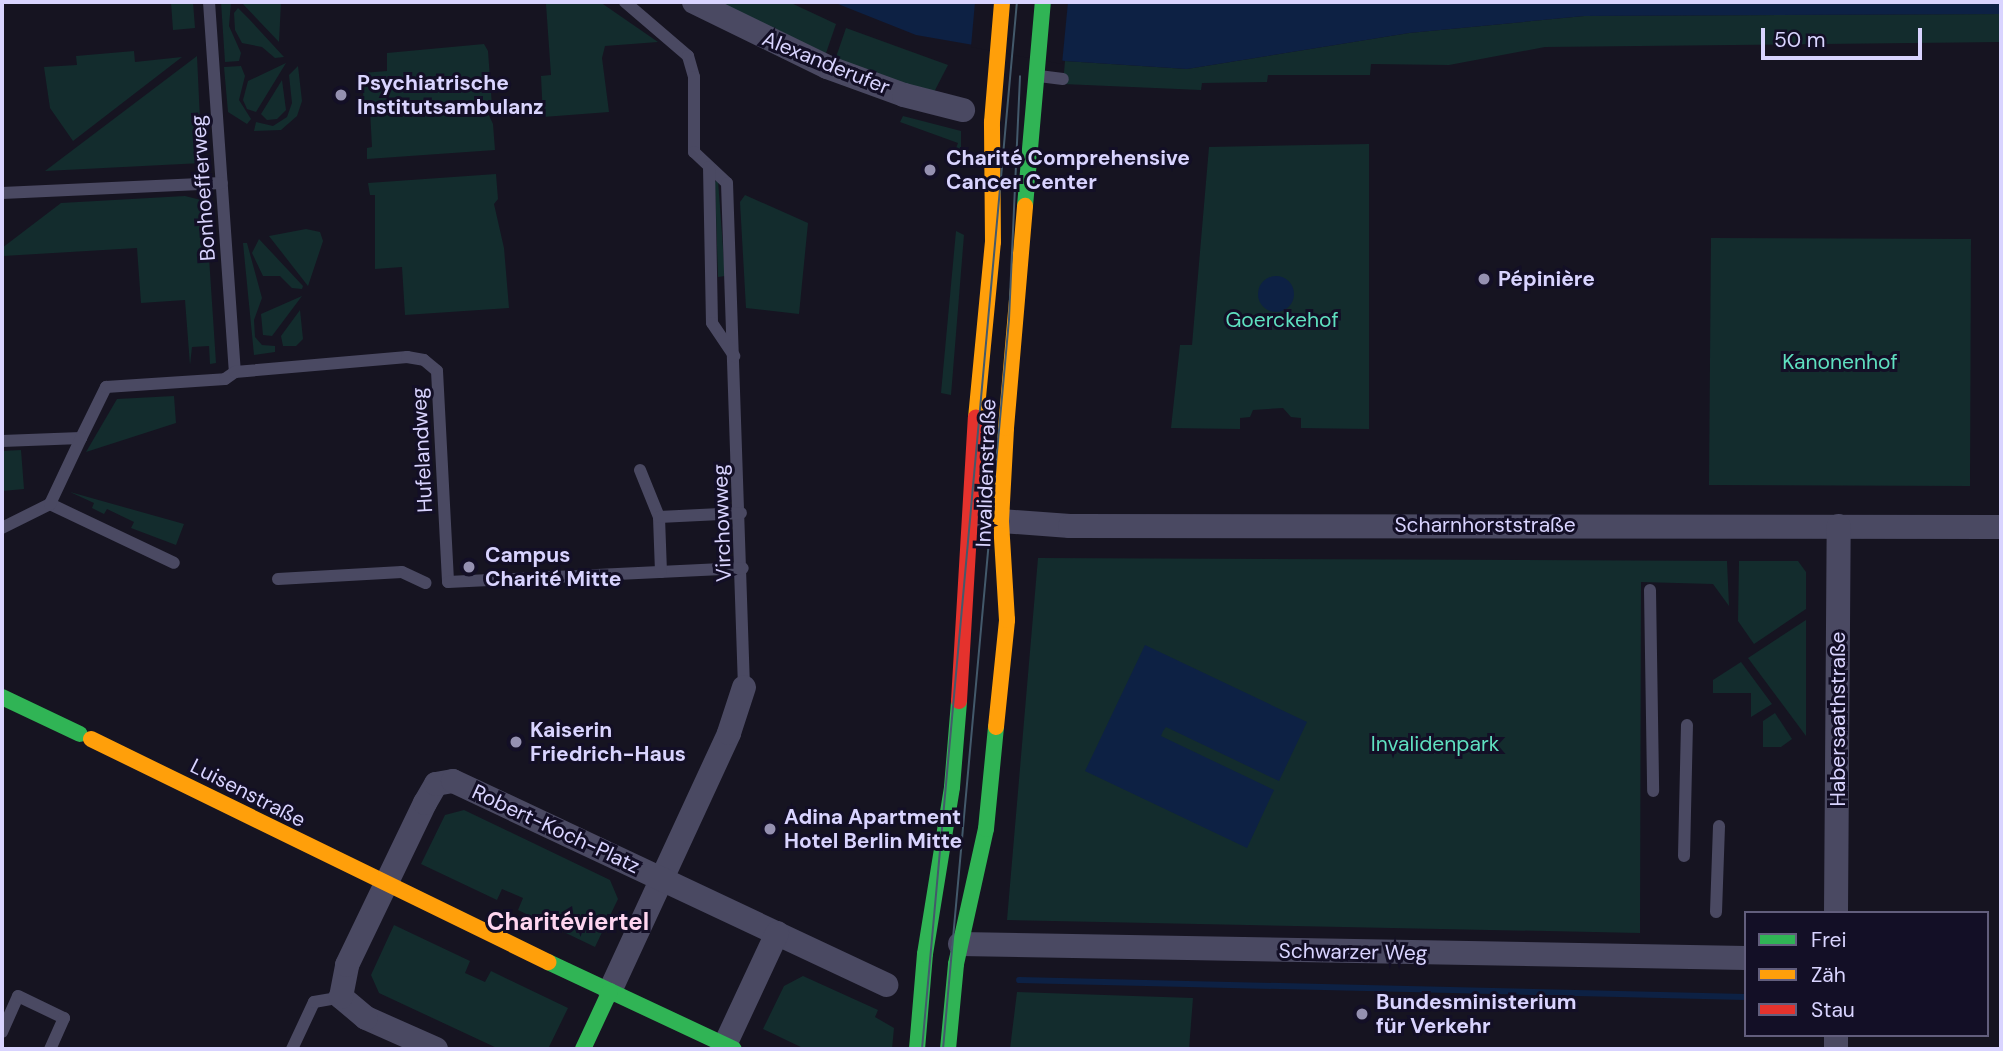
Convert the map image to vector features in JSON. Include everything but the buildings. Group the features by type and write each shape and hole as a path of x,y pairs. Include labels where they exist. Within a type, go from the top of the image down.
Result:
{"main road":[{"name":"Invalidenstraße","path":"917,1049 927,940 952,787 969,587 969,519 993,242 992,122 1002,2"},
{"name":"Invalidenstraße","path":"948,1049 960,944 986,829 1007,620 1001,521 1043,2"},
{"name":"Luisenstraße","path":"2,697 251,814 264,826 386,884"},
{"path":"386,884 727,1048"},
{"path":"927,940 960,944"},
{"path":"583,1049 610,992"}],"street":[{"name":"Alexanderufer","path":"694,2 827,67 904,95 963,110"},
{"name":"Scharnhorststraße","path":"969,519 1070,526 2001,527"},
{"name":"Habersaathstraße","path":"1836,911 1839,526"},
{"path":"610,992 729,733 744,687"},
{"name":"Robert-Koch-Platz","path":"341,997 347,965 436,784 453,781 662,878"},
{"path":"662,878 886,985"},
{"path":"727,1048 777,933"},
{"name":"Schwarzer Weg","path":"960,944 1744,958"},
{"path":"341,997 366,1018 436,1049"}],"lane":[{"name":"Bonhoefferweg","path":"209,2 235,372"},
{"name":"Virchowweg","path":"625,2 688,56 694,77 694,152 727,183 743,568 744,687"},
{"path":"1036,69 1063,79"},
{"name":"Virchowweg","path":"709,167 712,323 735,357"},
{"path":"2,193 222,183"},
{"name":"Hufelandweg","path":"81,438 106,387 225,379 235,372 407,357 424,360 438,372 448,582 743,568"},
{"path":"2,441 81,438 50,504 2,528"},
{"path":"640,470 659,517 661,572"},
{"path":"50,504 174,564"},
{"path":"659,517 741,513"},
{"path":"278,579 402,572 426,583"},
{"path":"1650,590 1653,791"},
{"path":"1684,856 1687,725"},
{"path":"1716,912 1720,826"},
{"path":"2,1032 18,996 64,1018 50,1049"},
{"path":"292,1049 314,1002 341,997"}],"green space":[{"path":"171,2 193,2 195,28 173,30"},
{"path":"221,2 231,2 229,26 241,53 239,61 225,62"},
{"path":"241,2 281,2 279,42"},
{"path":"600,2 658,42 605,46 602,58 609,112 543,117 541,76 551,75 546,4"},
{"path":"714,2 789,2 836,24 825,56"},
{"path":"238,8 284,57 275,58 262,47 242,43 235,30 234,13"},
{"path":"2001,14 2001,42 1545,47 1449,65 1371,64 1370,75 1268,75 1267,82 1202,83 1201,90 1063,84 1065,61 1187,69 1409,33 1584,16"},
{"path":"846,28 948,65 932,96 835,60"},
{"path":"484,44 488,51 492,106 487,111 493,124 495,150 367,159 367,148 372,147 370,110 364,109 362,73 387,71 387,53"},
{"path":"134,51 135,62 182,57 73,141 50,108 44,67 77,65 76,56"},
{"path":"197,56 202,163 45,171"},
{"path":"286,63 256,112 247,109 243,100 248,81"},
{"path":"241,66 245,76 239,100 251,119 247,124 228,112 224,67"},
{"path":"298,66 302,101 297,116 281,130 254,131 256,122 273,126 287,117 292,103 289,75"},
{"path":"282,80 286,110 277,119 267,120 261,114"},
{"path":"903,116 961,131 961,157 954,154 958,143 900,122"},
{"name":"Goerckehof","path":"1369,144 1369,429 1301,428 1301,418 1291,417 1283,408 1253,410 1250,417 1240,418 1240,429 1171,428 1180,345 1192,345 1209,147"},
{"path":"496,174 498,199 494,204 504,248 509,308 405,315 402,267 375,269 375,195 370,195 368,183"},
{"path":"718,180 725,276 718,277 715,182"},
{"path":"745,195 808,223 799,314 746,308 740,202"},
{"path":"185,196 201,200 206,212 216,363 210,364 209,346 192,347 190,365 185,300 141,303 137,248 3,256 2,288 2,248 61,203"},
{"path":"306,229 320,232 323,241 308,286 269,236"},
{"path":"956,231 964,235 951,395 941,393"},
{"name":"Kanonenhof","path":"1711,238 1971,239 1970,486 1709,485"},
{"path":"259,239 303,286 302,289 292,288 280,276 263,276 252,253"},
{"path":"243,243 247,243 262,298 254,320 255,337 262,345 275,346 275,352 254,355"},
{"path":"302,296 272,336 263,335 261,314"},
{"path":"300,310 303,339 296,346 283,346 281,336"},
{"path":"174,396 176,423 86,452 117,399"},
{"path":"21,450 24,489 2,491 2,451"},
{"path":"70,492 184,524 176,545 131,528 134,522 107,509 104,514 92,508 94,503"},
{"name":"Invalidenpark","path":"1038,558 1727,561 1729,606 1713,584 1641,582 1640,933 1007,920"},
{"path":"1739,561 1798,561 1806,572 1806,609 1754,644 1738,621"},
{"path":"1806,620 1806,736 1748,658"},
{"path":"1741,662 1772,704 1751,717 1751,693 1713,693 1713,680"},
{"path":"1775,713 1792,739 1781,747 1763,747 1763,721"},
{"path":"464,810 610,880 618,899 595,947 518,910 523,898 502,889 497,900 421,864 445,815"},
{"path":"394,925 470,961 465,973 485,982 491,971 568,1008 548,1049 499,1049 379,993 371,975"},
{"path":"803,976 878,1010 875,1017 894,1028 892,1049 805,1049 763,1029 784,986"},
{"path":"1017,992 1193,998 1189,1049 1010,1049"}],"water":[{"path":"833,2 2001,2 2001,14 1584,16 1409,33 1187,69 1065,61 916,35"},
{"path":"1276,276 1288,282 1294,294 1288,306 1276,312 1264,306 1258,294 1264,282"},
{"path":"1145,645 1307,722 1279,781 1166,727 1163,731 1161,736 1274,790 1247,848 1085,771"}],"pier":[{"path":"975,2 1068,2 1062,64 971,47"}],"waterway":[{"path":"1019,980 1744,997"}],"tram line":[{"path":"922,1049 1017,2"},
{"path":"943,1049 1009,319 1020,76"}],"traffic: fast":[{"path":"1025,206 1043,2"},
{"path":"2,697 80,734"},
{"path":"917,1049 925,954 952,787 959,701"},
{"path":"948,1049 956,964 986,829 996,727"},
{"path":"548,962 734,1049"},
{"path":"583,1049 610,991"}],"traffic: slow":[{"path":"976,418 993,242 992,122 1002,2"},
{"path":"996,727 1007,620 1001,521 1006,428 1025,206"},
{"path":"91,739 548,962"}],"traffic: jam":[{"path":"959,701 976,418"}],"place":[{"name":"Psychiatrische Institutsambulanz","path":"341,95"},
{"name":"Charité Comprehensive Cancer Center","path":"930,170"},
{"name":"Pépinière","path":"1484,279"},
{"name":"Campus Charité Mitte","path":"469,567"},
{"name":"Kaiserin Friedrich-Haus","path":"516,742"},
{"name":"Adina Apartment Hotel Berlin Mitte","path":"770,829"},
{"name":"Bundesministerium für Verkehr","path":"1362,1014"}],"district":[{"name":"Charitéviertel","path":"568,922"}]}
